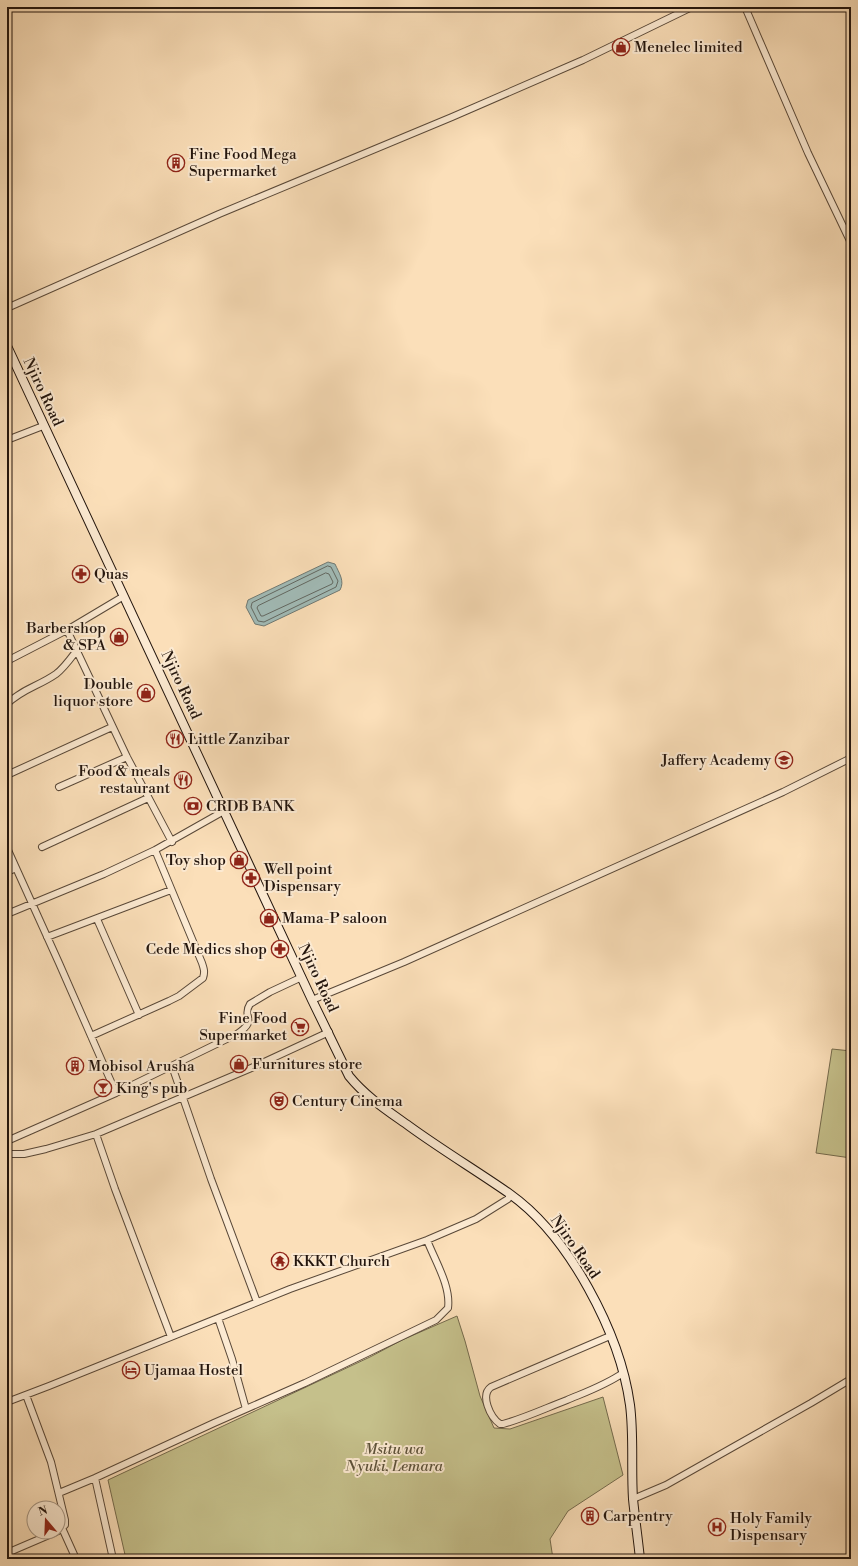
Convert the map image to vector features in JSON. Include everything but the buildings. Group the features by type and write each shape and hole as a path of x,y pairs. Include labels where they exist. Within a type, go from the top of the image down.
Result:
{"street":[{"path":"7,308 219,214 452,117 583,60 692,7"},
{"path":"745,7 808,153 851,242"},
{"name":"Njiro Road","path":"7,346 43,426 349,1076 362,1092 510,1195 539,1218 566,1252 594,1299 610,1336 623,1373 630,1405 633,1499 640,1559"},
{"path":"7,440 43,426"},
{"path":"7,661 67,630 124,596"},
{"path":"67,630 127,757 172,842"},
{"path":"7,704 17,694 36,686 57,673 77,650"},
{"path":"7,775 112,726"},
{"path":"59,787 127,757"},
{"path":"312,1000 404,962 783,792 851,758"},
{"path":"42,847 148,798"},
{"path":"7,914 33,904 172,842 224,811"},
{"path":"7,848 116,1093"},
{"path":"91,1036 179,996 202,978 205,972 155,850"},
{"path":"7,872 16,868"},
{"path":"47,937 171,890"},
{"path":"97,919 139,1015"},
{"path":"7,1141 116,1093 242,1030 249,1024 247,1011 250,1004 270,992 302,977"},
{"path":"7,1154 24,1154 96,1134 249,1069 328,1032"},
{"path":"172,1066 208,1172 257,1302"},
{"path":"96,1134 120,1203 172,1337"},
{"path":"7,1402 26,1396 301,1285 427,1240 476,1219 508,1200 510,1195"},
{"path":"59,1493 96,1478 424,1327 443,1314 448,1308 449,1299 441,1274 427,1240"},
{"path":"218,1318 246,1409"},
{"path":"610,1336 491,1387 486,1392 486,1399 496,1421 503,1424 540,1411 605,1384 623,1373"},
{"path":"633,1499 666,1485 851,1379"},
{"path":"26,1396 51,1462 61,1500"},
{"path":"96,1478 113,1559"},
{"path":"7,1553 36,1540"},
{"path":"65,1540 76,1559"}],"green space":[{"path":"832,1049 851,1051 851,1158 816,1153"},
{"name":"Msitu wa Nyuki, Lemara","path":"457,1316 480,1396 494,1428 510,1429 603,1397 623,1475 568,1511 550,1539 553,1559 126,1559 108,1480 370,1357 402,1340"}],"water":[{"path":"328,562 335,564 340,574 342,583 340,590 264,626 255,624 246,607 248,600"}],"place":[{"name":"Menelec limited","path":"621,47"},
{"name":"Fine Food Mega Supermarket","path":"176,163"},
{"name":"Quas","path":"81,574"},
{"name":"Barbershop & SPA","path":"119,637"},
{"name":"Double liquor store","path":"146,693"},
{"name":"Little Zanzibar","path":"175,739"},
{"name":"Jaffery Academy","path":"784,760"},
{"name":"Food & meals restaurant","path":"183,780"},
{"name":"CRDB BANK","path":"193,806"},
{"name":"Toy shop","path":"239,860"},
{"name":"Well point Dispensary","path":"251,878"},
{"name":"Mama-P saloon","path":"269,918"},
{"name":"Cede Medics shop","path":"280,949"},
{"name":"Fine Food Supermarket","path":"300,1027"},
{"name":"Furnitures store","path":"239,1064"},
{"name":"Mobisol Arusha","path":"75,1066"},
{"name":"King's pub","path":"103,1088"},
{"name":"Century Cinema","path":"279,1101"},
{"name":"KKKT Church","path":"280,1261"},
{"name":"Ujamaa Hostel","path":"131,1370"},
{"name":"Carpentry","path":"590,1516"},
{"name":"Holy Family Dispensary","path":"717,1527"}]}
